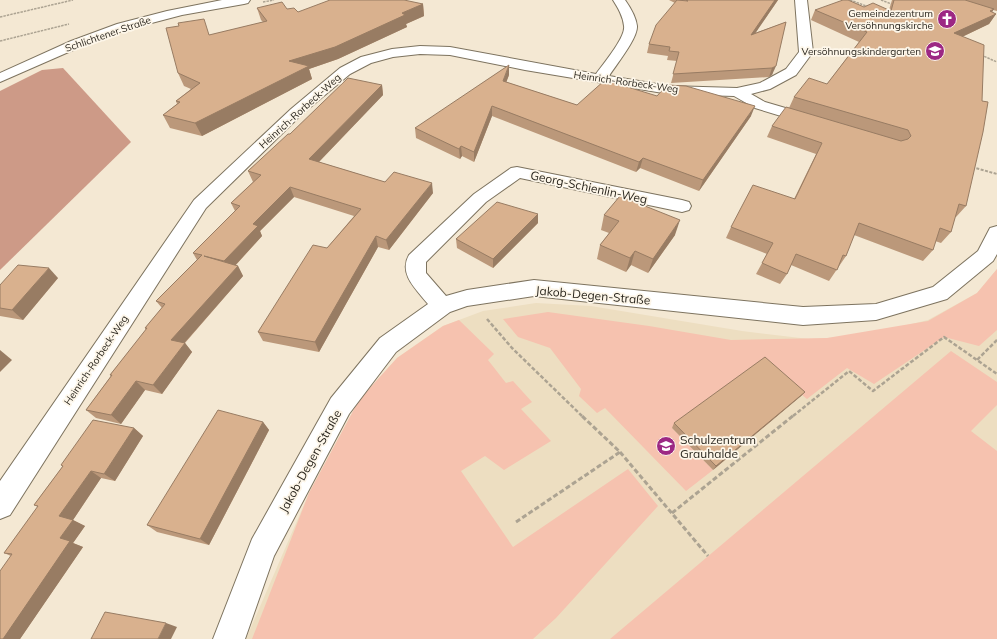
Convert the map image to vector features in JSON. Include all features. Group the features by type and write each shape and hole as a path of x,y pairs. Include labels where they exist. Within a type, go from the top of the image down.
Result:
{"street":[{"name":"Schlichtener Straße","path":"0,78 52,53 120,28 163,15 244,0"},
{"path":"600,78 624,45 631,27 625,8 619,0"},
{"name":"Heinrich-Rorbeck-Weg","path":"0,505 200,204 296,112 344,71 366,60 392,53 420,50 450,51 525,66 669,90 737,92 765,86 791,72 806,52 802,0"},
{"path":"737,92 760,105 827,126"},
{"name":"Georg-Schienlin-Weg","path":"442,306 416,275 416,260 480,198 516,172 682,206"},
{"name":"Jakob-Degen-Straße","path":"229,639 262,549 340,406 388,345 442,306 468,298 534,288 803,316 876,312 940,293 986,256 997,233"}],"path":[{"path":"0,17 72,0"},
{"path":"850,0 870,8"},
{"path":"881,0 894,5"},
{"path":"0,41 50,28"},
{"path":"975,53 997,62"},
{"path":"968,166 997,174"},
{"path":"468,298 512,348 620,452 708,556"},
{"path":"672,513 849,372 873,391 944,337 997,374"},
{"path":"977,360 997,340"},
{"path":"516,522 620,452"}],"shaded area":[{"path":"63,68 131,142 0,270 0,91 42,70"},
{"name":"Schulzentrum Grauhalde","path":"997,269 997,639 246,639 309,493 359,400 397,358 443,326 483,311 536,303 591,306 742,331 809,339 862,336 928,320 977,293"},
{"path":"997,269 997,330 979,346 944,337 874,384 847,368 807,399 761,362 672,428 713,470 686,491 605,408 597,413 579,396 581,389 550,348 518,337 503,319 548,312 649,326 731,340 827,338 928,321 977,293"},
{"path":"459,320 494,354 488,360 506,383 513,381 532,402 521,409 551,441 504,470 485,456 461,471 513,547 628,469 658,506 556,618 533,639 252,639 309,493 359,400 397,358 443,326"},
{"path":"951,351 997,382 997,405 971,431 997,451 997,639 610,639"}],"building":[{"path":"330,0 404,0 423,4 402,13 405,15 335,47 289,61 309,66 195,123 163,115 180,102 176,101 200,83 178,73 166,28 179,26 178,23 204,19 209,35 267,21 257,8 282,2 287,9 294,8 298,12"},
{"path":"677,0 775,0 751,35 786,22 776,66 772,68 673,74 679,52 669,51 670,47 649,44 656,25"},
{"path":"843,0 848,0 864,7 873,3 891,11 894,0 965,0 994,9 990,11 996,14 954,33 984,45 982,101 988,102 983,132 966,206 959,204 951,232 940,228 933,250 859,223 846,256 843,255 837,270 796,254 787,274 762,263 773,243 731,227 753,185 795,199 822,143 772,126 786,107 901,141 908,139 911,136 908,130 794,97 809,78 827,84 867,32 815,10"},
{"path":"509,65 503,81 577,105 605,80 657,96 667,85 686,86 755,106 703,180 643,158 639,162 492,106 474,152 461,146 459,149 415,128"},
{"path":"348,78 382,85 309,159 385,182 394,172 432,183 386,240 376,236 315,342 258,332 313,245 327,248 361,209 290,187 253,224 258,226 224,261 204,256 238,266 171,340 185,343 153,385 136,381 111,415 86,410 112,375 110,375 147,328 145,328 165,304 156,301 202,255 193,253 240,206 231,203 261,175 248,171 288,134 290,134"},
{"path":"620,196 680,220 653,259 635,251 630,258 600,245 619,221 604,215"},
{"path":"497,202 538,214 493,259 456,239"},
{"path":"18,265 49,268 12,310 0,308 0,285"},
{"path":"765,357 805,392 716,466 674,423"},
{"path":"218,410 263,422 200,539 147,525"},
{"path":"93,420 134,428 104,474 91,471 59,516 73,520 60,538 70,541 3,639 0,639 0,571 12,554 4,553 38,506 34,505 63,466 61,465"},
{"path":"105,612 166,623 158,639 91,639"}],"place":[{"name":"Gemeindezentrum Versöhnungskirche","path":"947,19"},
{"name":"Versöhnungskindergarten","path":"935,51"},
{"name":"Schulzentrum Grauhalde","path":"666,446"}]}
